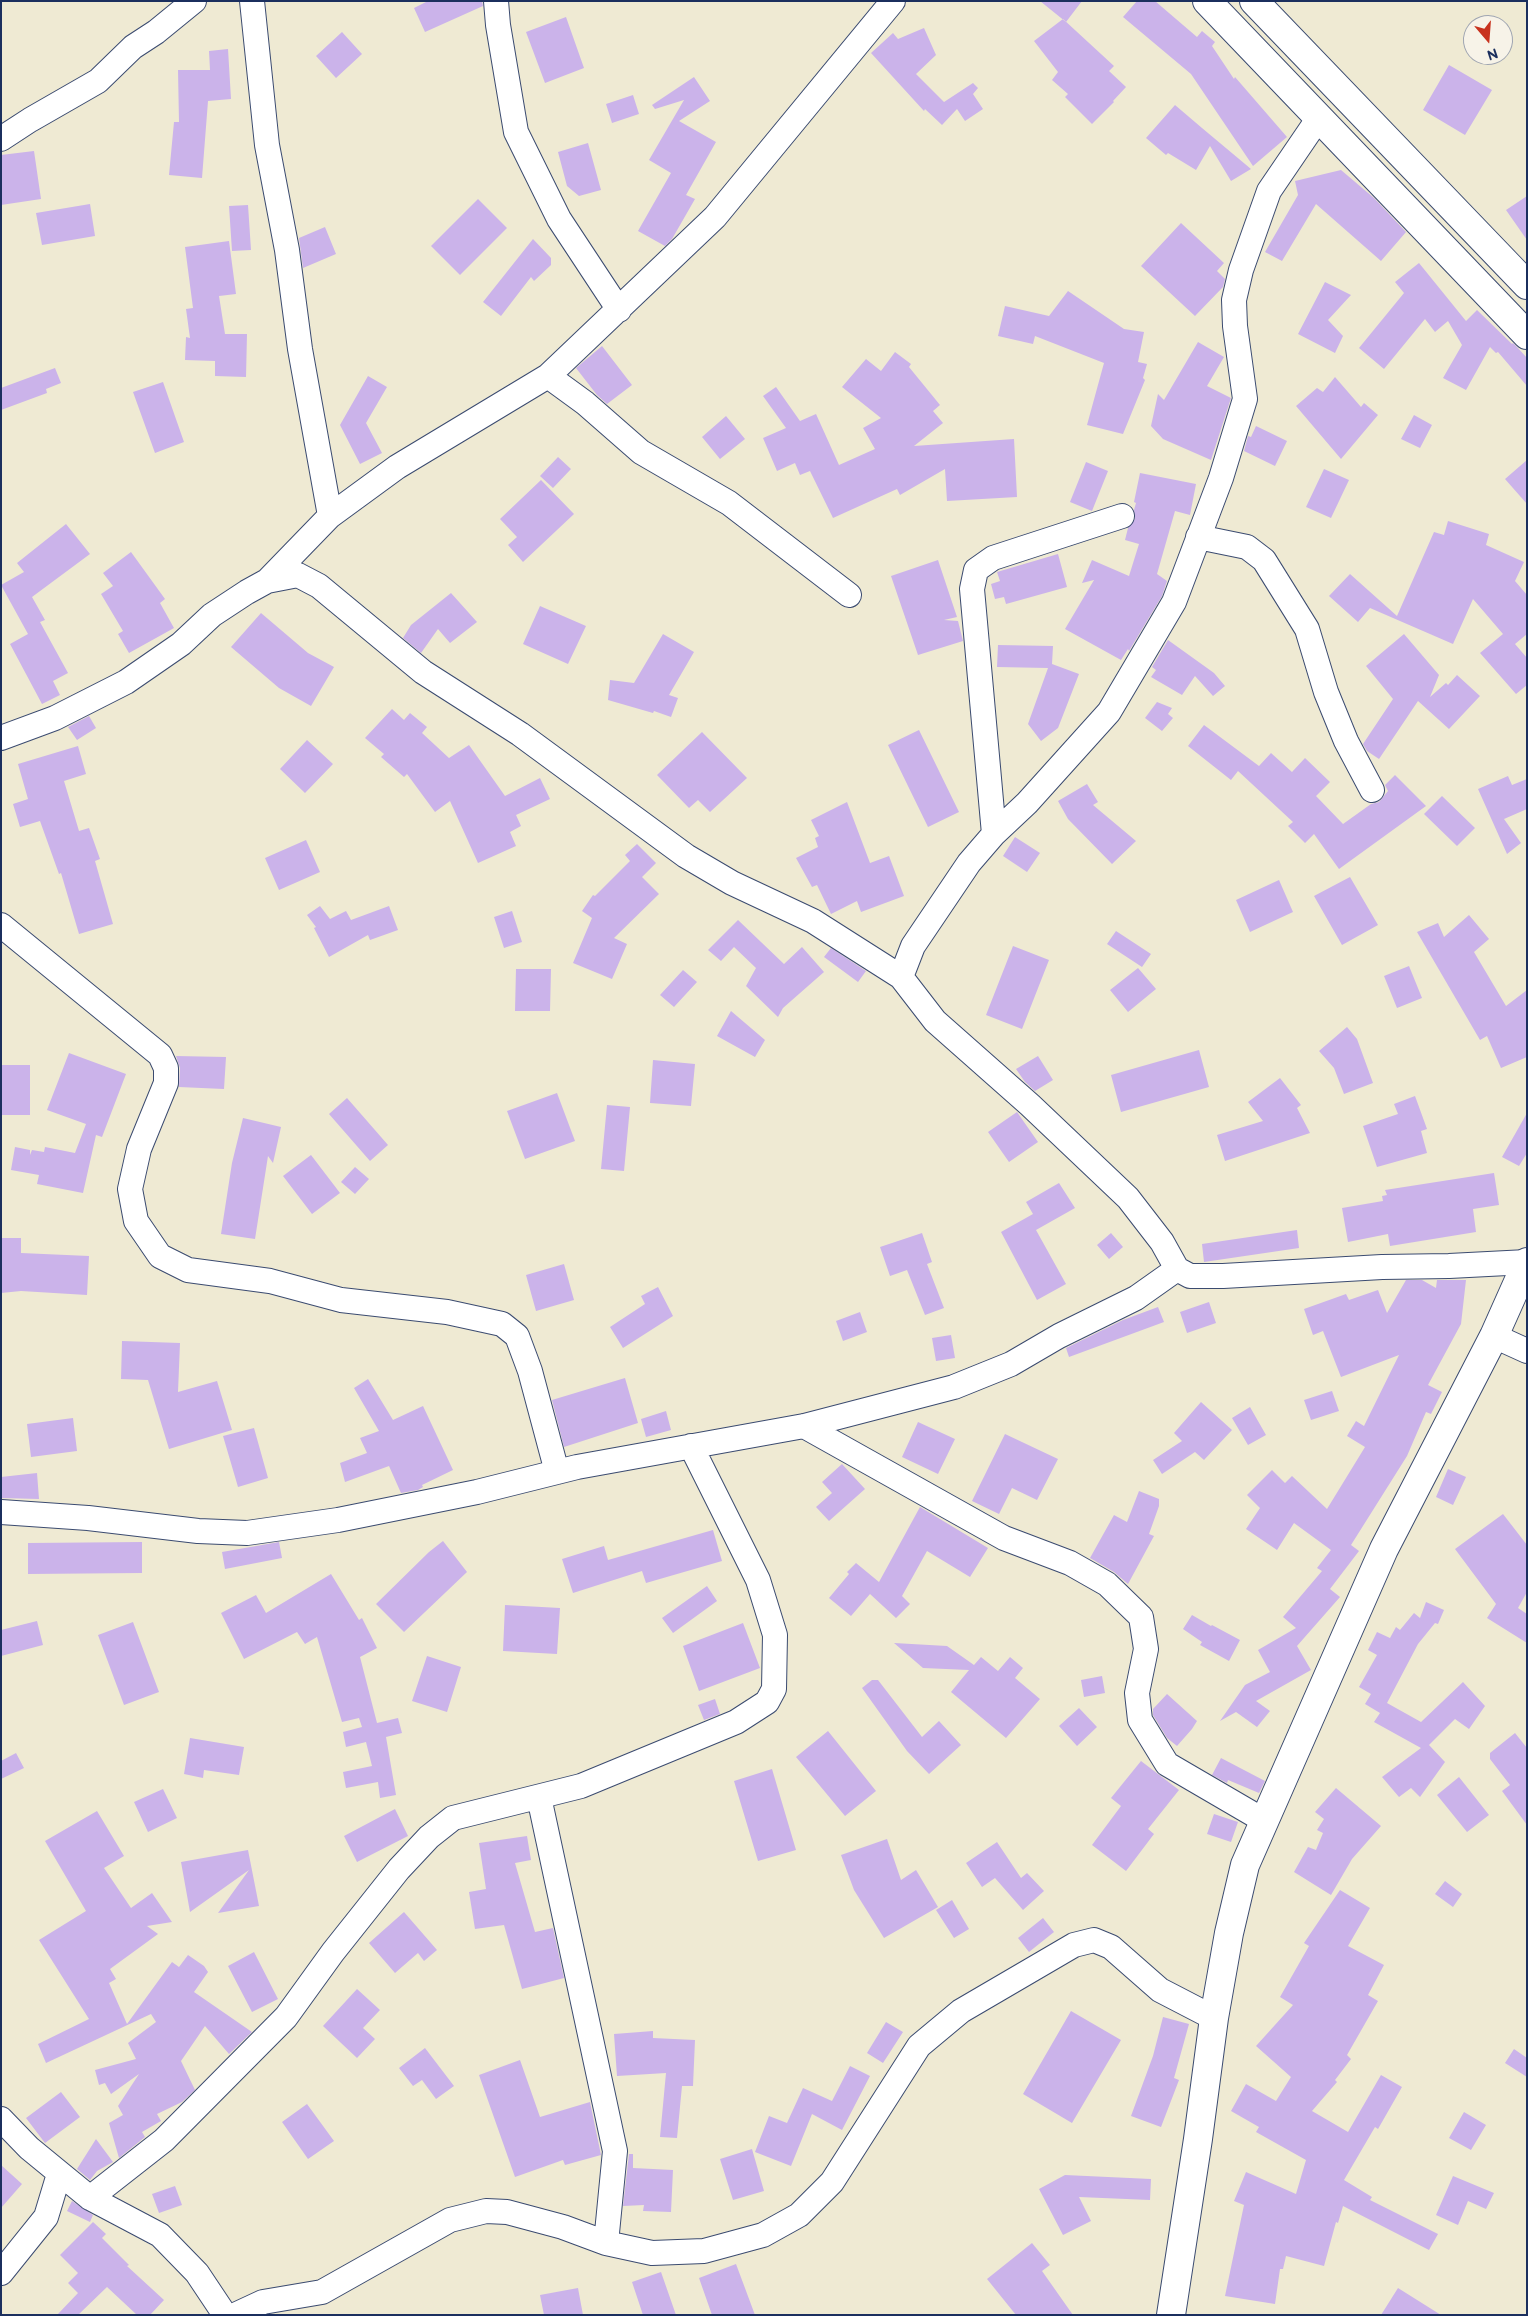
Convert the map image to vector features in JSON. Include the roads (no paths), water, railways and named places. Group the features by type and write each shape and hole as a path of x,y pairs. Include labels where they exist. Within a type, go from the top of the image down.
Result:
{"main road":[{"path":"1207,1 1527,335"},
{"path":"1254,1 1527,285"},
{"path":"1171,2315 1198,2139 1214,2018 1229,1933 1246,1865 1264,1820 1384,1549 1494,1336 1527,1262"}],"street":[{"path":"1,139 98,81 133,47 156,32 194,1"},
{"path":"252,1 267,145 287,250 300,349 330,516"},
{"path":"496,1 498,25 516,132 559,219 619,310"},
{"path":"1,738 55,718 126,682 180,644 212,615 267,581 330,516 397,467 548,376 715,217 893,1"},
{"path":"900,977 913,946 968,863 994,834 1028,803 1109,712 1174,602 1221,478 1245,399 1234,300 1241,270 1269,191 1318,119"},
{"path":"548,376 585,403 641,452 729,503 849,595"},
{"path":"994,834 972,589 976,570 993,558 1122,516"},
{"path":"1198,537 1247,547 1264,560 1307,630 1326,692 1346,741 1372,790"},
{"path":"267,581 298,576 320,586 424,672 520,734 686,856 732,883 813,921 900,977 935,1021 1077,1148 1128,1198 1162,1242 1177,1269 1190,1276 1223,1276 1382,1267 1527,1262"},
{"path":"1,925 160,1055 166,1068 166,1083 139,1149 130,1188 136,1221 160,1256 188,1270 270,1281 341,1300 447,1312 502,1324 517,1336 557,1472"},
{"path":"1,1512 88,1518 198,1531 247,1533 338,1520 477,1492 557,1472 804,1426 954,1387 1011,1364 1059,1336 1136,1298 1177,1269"},
{"path":"1494,1336 1527,1352"},
{"path":"804,1426 1004,1538 1070,1563 1107,1584 1141,1617 1146,1649 1137,1693 1140,1720 1167,1764 1264,1820"},
{"path":"90,2198 164,2140 286,2017 333,1952 399,1869 429,1837 453,1818 581,1786 736,1722 767,1702 774,1689 776,1635 758,1580 691,1446"},
{"path":"539,1797 615,2151 606,2243"},
{"path":"235,2315 263,2302 322,2292 450,2220 486,2211 507,2212 563,2227 606,2243 652,2253 704,2251 763,2236 799,2215 832,2182 919,2046 962,2011 1074,1945 1094,1940 1111,1947 1160,1990 1214,2018"},
{"path":"1,2119 29,2148 90,2198 160,2235 196,2273 225,2315"},
{"path":"1,2273 46,2217 59,2174"}]}
